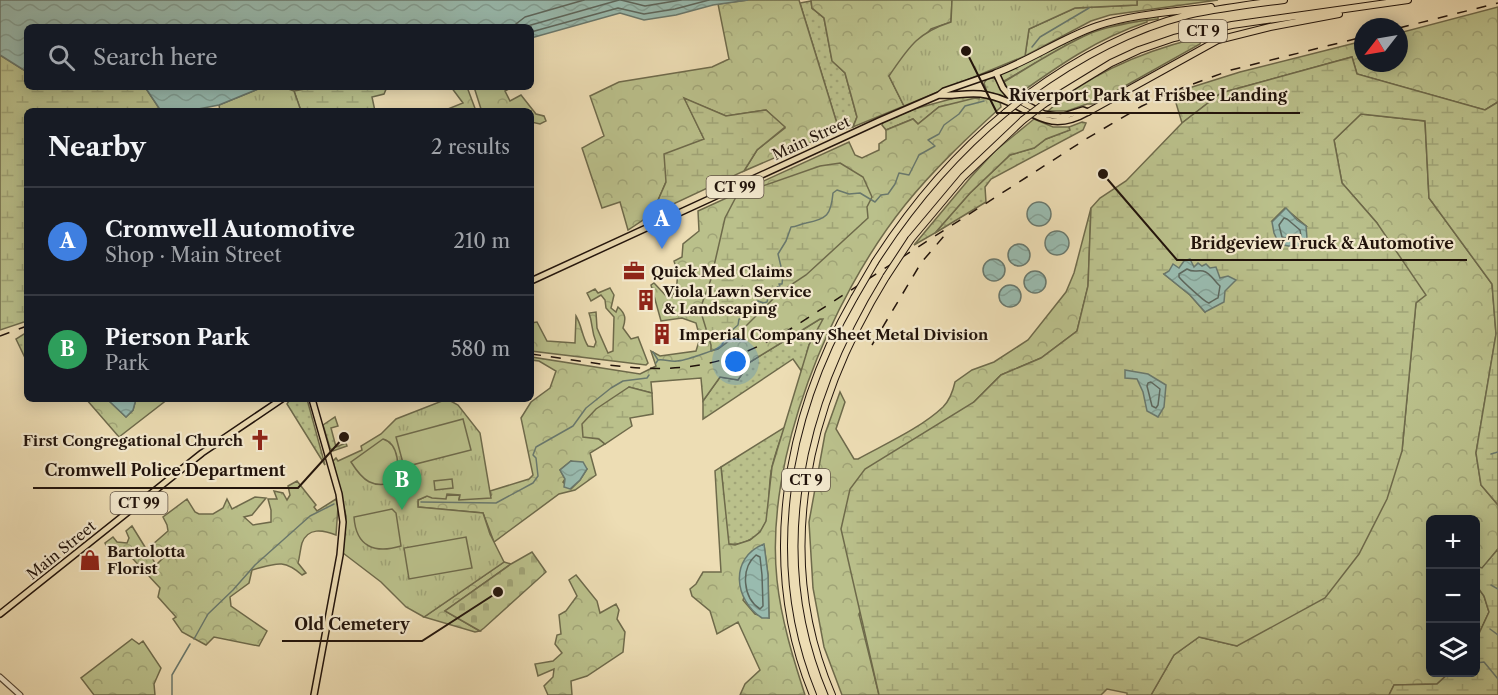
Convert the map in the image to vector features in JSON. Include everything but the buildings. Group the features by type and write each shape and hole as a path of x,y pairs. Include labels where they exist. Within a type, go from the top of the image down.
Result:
{"highway":[{"name":"CT 9","path":"813,695 800,658 788,604 783,556 785,507 791,466 808,402 827,351 875,262 906,216 975,140 1027,95 1072,64 1131,34 1179,18 1284,0"},
{"name":"CT 9","path":"832,695 815,646 805,601 801,546 804,495 814,444 832,385 858,328 886,277 911,239 963,177 1023,120 1044,104 1111,63 1174,38 1232,25 1408,0"},
{"path":"1088,112 1218,40 1376,5"},
{"path":"996,73 1022,63 1084,31 1106,23 1213,6 1235,7"}],"main road":[{"path":"996,73 1009,96 1044,114 1059,117 1083,110 1088,112"},
{"name":"Main Street","path":"534,280 945,91 996,73"},
{"path":"980,78 980,94"},
{"name":"Main Street","path":"939,95 980,94 1003,100 1052,122 1071,121 1088,112"},
{"name":"Main Street","path":"0,614 209,448 278,402"},
{"path":"313,402 339,494 344,522 314,695"}],"street":[{"path":"0,677 20,695"}],"green space":[{"path":"748,0 799,0 839,130 744,171 757,150 785,128 766,110 726,116 685,99 704,139 666,182 652,214 628,230 620,202 602,208 582,148 604,136 590,96 619,82 712,67 729,59 718,4"},
{"path":"811,0 952,0 951,22 931,29 889,76 904,106 853,127 857,117 845,73 832,61 824,18 812,8"},
{"path":"952,0 1137,0 1137,5 1075,8 1029,29 1025,56 904,106 889,76 915,42 939,26 951,22"},
{"path":"1137,0 1218,0 1110,15 1091,21 1025,56 1029,29 1075,8 1137,5"},
{"path":"811,1 812,8 824,18 832,60 845,73 857,117 853,127 839,130 800,3"},
{"path":"1498,7 1498,102 1485,110 1357,74 1356,72 1408,72 1408,31"},
{"path":"1158,16 1158,19 1122,24 1093,32 1067,45 1004,81 1009,91 999,74 1076,37 1116,23"},
{"path":"1147,20 1079,54 1016,96 1009,91 1004,82 1091,33"},
{"path":"1197,38 1201,41 1200,44 1093,104 1067,111 1048,111 1099,75 1138,57"},
{"path":"1354,43 1354,64 1352,57 1221,93 1182,123 1173,93 1240,72"},
{"path":"0,55 24,70 24,90 147,90 159,108 24,108 24,322 0,330"},
{"path":"1352,57 1354,72 1357,74 1485,110 1498,102 1498,505 1481,485 1476,453 1496,334 1492,284 1429,198 1425,121 1361,114 1334,140 1342,183 1377,223 1426,295 1416,303 1402,451 1387,499 1359,554 1325,598 1237,646 1199,637 1174,655 1151,695 1127,695 1127,693 1107,689 1101,695 879,695 841,529 850,489 865,469 974,402 1001,375 1041,358 1077,331 1088,286 1091,208 1100,198 1126,181 1182,123 1221,93","holes":["1285,208 1306,226 1272,221","1202,266 1216,273 1220,278 1205,312 1190,295 1164,274 1179,268"]},
{"path":"988,77 996,79 1012,100 987,92 984,83"},
{"path":"256,90 291,90 294,91 300,108 220,108 219,105"},
{"path":"386,90 384,94 372,97 374,108 300,108 294,91"},
{"path":"453,90 468,90 475,108 450,108 463,103"},
{"path":"475,90 507,90 505,91 510,101 521,95 531,108 481,108"},
{"path":"962,96 980,97 939,107 918,124 913,119 886,130 882,125 883,122 914,109"},
{"path":"684,98 726,116 766,110 785,127 757,150 744,171 652,214 666,182 664,154 704,139"},
{"path":"975,98 1000,102 1001,107 927,179 877,243 828,333 808,382 792,433 781,483 776,533 777,580 784,624 805,695 740,695 745,684 760,670 738,622 717,634 710,611 692,596 690,589 703,572 721,572 715,471 721,467 729,544 735,545 750,540 760,532 766,521 772,467 809,345 823,319 750,362 738,380 720,377 703,401 701,378 651,382 652,393 629,387 599,439 605,444 590,453 596,475 575,490 559,494 494,542 483,513 418,507 418,500 427,496 460,495 459,499 491,495 490,491 529,479 533,475 521,418 531,402 550,388 556,371 534,360 534,357 640,374 656,366 651,351 660,356 696,351 700,338 696,323 682,318 661,321 651,285 654,283 668,298 672,297 678,279 674,261 682,257 683,244 699,231 698,211 849,142 855,155 862,158 879,150 879,144 886,139 886,130 913,119 918,124 939,107","holes":["571,461 587,469 571,489 563,482 565,479 560,470","764,545 768,575 769,618 755,614 743,600"]},
{"path":"534,111 544,116 546,121 540,124 534,123"},
{"path":"1361,114 1425,121 1429,198 1492,284 1496,334 1476,453 1481,485 1498,505 1498,549 1482,569 1480,568 1480,515 1426,515 1426,677 1445,677 1437,684 1394,685 1389,695 1151,695 1174,655 1199,637 1237,646 1402,451 1416,302 1377,223 1342,183 1334,140"},
{"path":"1034,119 1053,127 1069,127 1070,130 1046,139 1034,148 1010,155 970,193 935,233 914,245 995,151"},
{"path":"1082,122 1086,123 1083,130 991,179 985,187 986,202 935,233 970,193 1010,155 1034,148 1046,139"},
{"path":"840,163 863,177 872,197 867,207 868,218 806,275 780,292 737,335 718,349 711,351 700,309 711,279 725,218 737,195 820,166"},
{"path":"1091,208 1088,286 1077,331 1041,358 1001,375 974,402 859,614 879,695 842,695 824,647 813,588 809,522 825,434 840,392 845,402 836,429 854,459 902,435 934,415 948,401 955,382 972,370 994,362 1028,340 1066,292 1074,273"},
{"path":"610,288 614,295 611,308 616,312 618,307 623,312 625,319 623,328 631,339 638,337 648,363 646,365 534,351 534,322 537,322 547,341 575,343 576,316 588,346 594,347 596,342 589,313 596,312 597,328 608,353 613,351 614,317 606,308 605,300 601,295 591,301 587,293 595,289 598,293"},
{"path":"820,319 824,320 809,345 802,372 793,359 703,419 703,401 720,377 738,380 750,362"},
{"path":"24,334 24,356 16,339"},
{"path":"629,387 652,393 653,414 630,418 632,426 605,444 599,439 583,437 582,424 596,409"},
{"path":"89,402 110,402 126,417 133,410 135,402 164,402 119,437"},
{"path":"288,402 308,402 325,465 287,404"},
{"path":"439,402 452,402 458,405 480,433 491,498 459,500 460,495 447,494 446,499 427,496 418,500 418,507 483,513 490,534 504,562 424,617 406,607 381,582 343,553 346,516 333,461 362,450 361,446 381,434 396,419"},
{"path":"335,417 338,426 331,428 336,447 346,443 347,446 333,451 323,425"},
{"path":"463,419 471,450 404,467 396,437"},
{"path":"785,427 772,467 766,522 760,532 750,539 739,544 728,544 721,467"},
{"path":"383,439 393,446 395,451 398,464 396,482 374,484 364,479 351,462"},
{"path":"452,479 453,488 435,490 434,481"},
{"path":"297,481 316,505 314,507 317,511 336,499 338,507 336,535 316,531 308,534 302,543 298,563 306,573 302,575 284,564 252,570 249,583 230,597 231,606 267,631 259,646 214,637 206,645 182,632 173,619 176,617 158,597 160,588 134,560 126,554 116,556 109,552 105,543 113,537 117,542 127,543 129,538 126,531 132,526 145,547 144,552 150,554 156,565 167,554 154,550 152,545 168,531 163,517 187,499 195,512 213,514 223,508 227,499 232,509 255,497 266,498 252,515 244,517 253,525 271,522 268,499 277,499 274,491 283,493 287,500 290,495 288,486"},
{"path":"392,509 396,513 401,546 383,549 368,546 359,535 354,517"},
{"path":"466,537 472,568 409,579 404,548"},
{"path":"1498,549 1498,695 1389,695 1394,685 1437,684 1445,677 1480,677 1480,631 1489,612 1480,590 1480,567 1482,568"},
{"path":"532,552 546,572 480,631 445,611 511,564"},
{"path":"504,562 511,564 445,611 480,631 475,632 424,617"},
{"path":"576,575 597,601 600,613 616,604 619,610 617,619 625,632 623,652 587,676 571,681 572,695 548,695 544,686 553,677 554,669 538,676 535,664 553,661 562,653 555,644 557,635 561,634 559,615 566,611 577,596 569,580"},
{"path":"1480,590 1484,596 1489,612 1480,631"},
{"path":"132,639 139,644 143,641 161,668 154,684 155,695 94,695 81,678"}],"water":[{"path":"0,0 748,0 644,20 620,13 534,37 534,24 24,24 24,70 0,55"},
{"path":"147,90 256,90 219,105 204,108 159,108"},
{"path":"1039,202 1047,206 1051,214 1047,222 1039,226 1031,222 1027,214 1031,206"},
{"path":"1286,208 1306,226 1307,238 1298,248 1279,244 1274,233 1272,222"},
{"path":"1057,231 1065,235 1069,243 1065,251 1057,255 1049,251 1045,243 1049,235"},
{"path":"1015,244 1023,244 1030,251 1030,259 1023,266 1015,266 1008,259 1008,251"},
{"path":"990,259 998,259 1005,266 1005,274 998,281 990,281 983,274 983,266"},
{"path":"1190,259 1194,267 1198,263 1202,266 1206,264 1210,268 1216,267 1220,278 1228,276 1236,280 1225,291 1224,302 1205,312 1190,295 1164,274 1173,264 1179,268 1184,261"},
{"path":"1031,271 1039,271 1046,278 1046,286 1039,293 1031,293 1024,286 1024,278"},
{"path":"1006,285 1014,285 1021,292 1021,300 1014,307 1006,307 999,300 999,292"},
{"path":"1125,370 1148,374 1166,385 1164,407 1158,417 1147,411 1143,392 1137,379 1125,378"},
{"path":"110,402 135,402 133,410 126,417"},
{"path":"571,461 583,462 587,469 570,489 564,487 565,479 560,470"},
{"path":"764,544 768,575 769,618 762,618 753,610 746,601 739,580 745,559 753,550"}],"waterway":[{"path":"1032,47 1040,37 1089,8"},
{"path":"658,360 680,361 707,353 722,345 726,336 738,325 739,319 744,319 746,313 751,313 758,301 767,302 773,289 782,284 783,275 778,254 791,227 827,215 833,193 837,190 849,194 860,193 875,202 881,195 888,194 899,173 909,175 919,155 935,146 928,140 939,134 944,125 959,114 965,106 984,101"},
{"path":"653,352 658,360 656,363"},
{"path":"421,502 496,503 533,483 538,476 536,458 533,455 536,447 573,426 586,408 611,388 623,381 647,378 649,375"},
{"path":"1491,454 1498,452"},
{"path":"194,639 208,614 255,565 310,516 334,504"},
{"path":"1491,585 1498,589"},
{"path":"1490,629 1498,635"},
{"path":"172,695 172,675 190,644"},
{"path":"1480,662 1484,662 1498,679"}],"railway":[{"path":"1408,26 1498,3"},
{"path":"534,354 602,364 664,368 695,366 725,359 757,347 792,328 1086,139 1142,106 1231,70 1354,39"},
{"path":"872,345 921,263 944,236"},
{"path":"0,336 24,327"}],"place":[{"name":"Riverport Park at Frisbee Landing","path":"966,51"},
{"name":"Bridgeview Truck & Automotive","path":"1103,174"},
{"name":"Cromwell Automotive","path":"662,249"},
{"name":"Quick Med Claims","path":"634,271"},
{"name":"Viola Lawn Service & Landscaping","path":"646,300"},
{"name":"Imperial Company Sheet Metal Division","path":"662,334"},
{"name":"Cromwell Police Department","path":"344,437"},
{"name":"First Congregational Church","path":"260,440"},
{"name":"Pierson Park","path":"402,510"},
{"name":"Bartolotta Florist","path":"90,560"},
{"name":"Old Cemetery","path":"498,592"}]}
